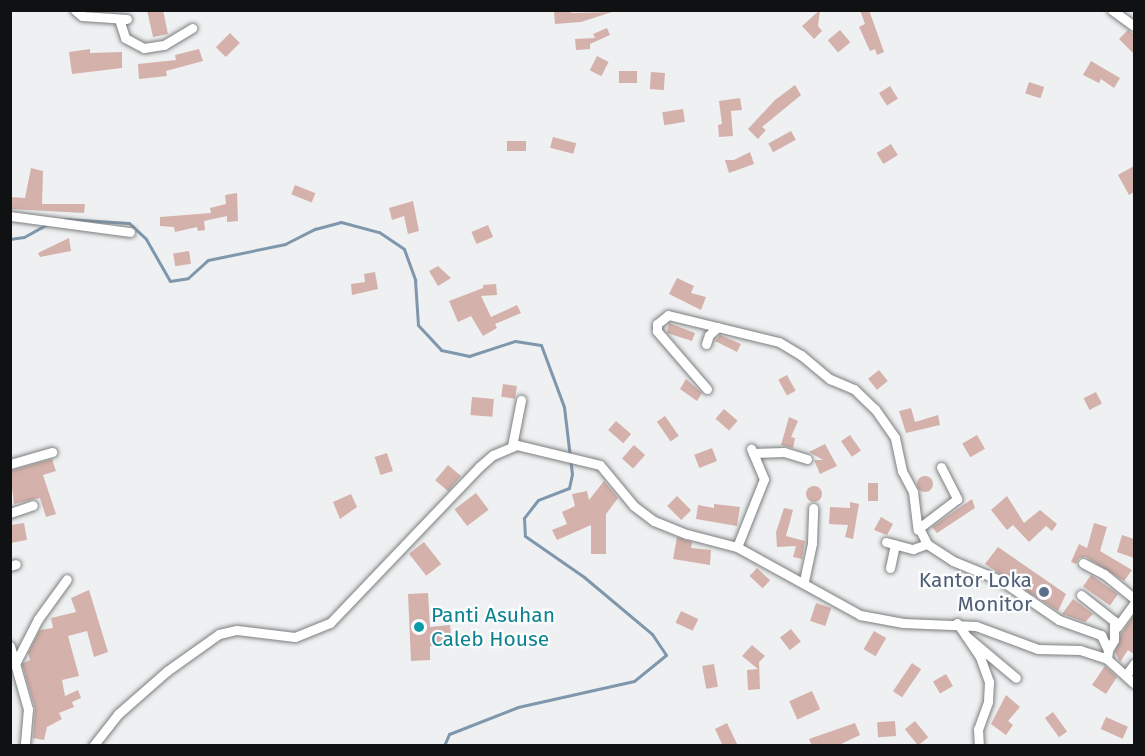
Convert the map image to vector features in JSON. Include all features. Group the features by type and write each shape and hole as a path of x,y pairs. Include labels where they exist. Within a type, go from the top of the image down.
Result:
{"street":[{"path":"75,10 82,15 123,19 125,38 144,48 164,45 192,28"},
{"path":"1112,10 1134,26"},
{"path":"10,216 130,232"},
{"path":"707,389 666,345 657,324 672,315 779,342 801,355 830,380 854,389 875,409 898,448 902,471 913,492 918,531 927,544 953,561 1002,581 1059,620 1101,634 1108,655 1134,683"},
{"path":"706,344 709,335 718,327"},
{"path":"512,446 520,400"},
{"path":"93,746 118,714 167,671 219,634 237,630 295,637 330,623 479,468 493,455 512,446 531,446 600,465 634,506 654,521 687,534 738,547 867,617 903,623 957,623 987,629 1038,649 1080,650 1108,655"},
{"path":"738,547 764,479 752,451 784,452 807,459"},
{"path":"10,464 52,452"},
{"path":"918,531 930,517 957,499 940,467"},
{"path":"10,513 33,505"},
{"path":"804,581 812,543 813,508"},
{"path":"890,568 890,544 913,549 927,544"},
{"path":"1083,563 1104,574 1134,598"},
{"path":"13,663 38,619 67,579"},
{"path":"1082,595 1112,618 1117,627"},
{"path":"1108,655 1117,627 1134,604"},
{"path":"957,623 980,657 989,682 988,702 978,729 979,746"},
{"path":"966,636 1016,678"},
{"path":"10,646 30,719 25,746"},
{"path":"1126,675 1134,664"}],"building":[{"path":"147,10 163,10 168,34 153,37"},
{"path":"571,10 571,13 612,12 581,22 555,24 554,11"},
{"path":"820,10 818,26 822,31 814,39 802,26"},
{"path":"860,10 869,10 884,52 877,55 875,49 870,51 859,27 865,24"},
{"path":"607,28 610,35 590,44 590,49 576,50 575,39 595,38 593,34"},
{"path":"840,30 850,42 838,53 828,40"},
{"path":"1128,30 1134,35 1134,54 1119,39"},
{"path":"230,33 240,43 226,57 216,47"},
{"path":"90,49 90,53 122,52 122,68 72,74 69,52"},
{"path":"199,49 203,61 166,71 167,76 139,79 138,64 176,60 175,55"},
{"path":"597,56 609,62 601,76 590,70"},
{"path":"1091,61 1120,78 1114,88 1101,79 1099,83 1083,75"},
{"path":"619,71 637,71 637,83 619,83"},
{"path":"651,72 665,73 664,90 650,89"},
{"path":"1029,82 1044,87 1041,98 1025,93"},
{"path":"795,85 801,95 762,127 766,130 758,139 748,129 775,100"},
{"path":"890,86 898,99 887,106 879,93"},
{"path":"740,98 742,110 731,111 733,136 719,137 718,125 722,124 719,101"},
{"path":"683,109 685,122 664,125 662,112"},
{"path":"791,131 796,140 773,152 768,144"},
{"path":"553,137 576,143 573,154 550,148"},
{"path":"507,141 526,141 526,151 507,151"},
{"path":"891,144 898,155 883,164 877,153"},
{"path":"750,152 754,164 729,173 725,160 734,160"},
{"path":"1134,166 1134,192 1129,195 1118,175"},
{"path":"31,168 43,171 42,204 85,204 84,213 10,209 10,197 25,198"},
{"path":"295,185 315,193 312,203 291,194"},
{"path":"237,193 238,221 227,222 227,216 204,221 205,230 198,231 197,227 175,232 174,227 160,226 160,217 211,213 210,208 226,204 225,195"},
{"path":"413,201 419,231 408,234 404,216 392,220 389,208"},
{"path":"488,225 493,237 477,244 471,232"},
{"path":"69,238 71,251 40,257 38,253"},
{"path":"189,251 191,264 175,266 173,254"},
{"path":"438,266 451,278 438,286 429,271"},
{"path":"375,272 378,289 352,295 351,284 365,282 364,274"},
{"path":"677,278 694,286 691,293 706,297 701,310 669,294"},
{"path":"496,284 497,295 481,296 491,317 517,305 521,313 495,324 497,328 483,336 471,316 458,322 449,301 483,288 483,285"},
{"path":"669,323 695,333 692,341 667,333"},
{"path":"720,335 741,344 737,352 715,341"},
{"path":"879,370 888,381 877,390 868,379"},
{"path":"787,375 796,391 787,396 778,380"},
{"path":"686,379 702,393 697,401 680,389"},
{"path":"503,384 517,386 515,399 501,397"},
{"path":"1096,392 1102,404 1089,410 1084,398"},
{"path":"472,397 494,399 492,417 470,415"},
{"path":"911,408 915,422 938,415 940,425 906,433 899,411"},
{"path":"724,409 738,421 729,431 715,419"},
{"path":"665,416 679,436 671,441 657,422"},
{"path":"789,417 798,421 791,437 795,438 793,448 781,445"},
{"path":"616,421 631,434 623,443 608,430"},
{"path":"850,435 861,451 852,457 841,441"},
{"path":"977,435 985,449 970,457 962,444"},
{"path":"825,444 837,466 820,474 814,460 823,460 809,452"},
{"path":"634,445 645,455 633,468 622,458"},
{"path":"712,448 717,461 699,468 694,455"},
{"path":"387,453 393,471 381,475 375,457"},
{"path":"52,459 56,471 43,475 56,514 46,517 40,498 14,504 10,471"},
{"path":"448,465 461,476 448,491 435,480"},
{"path":"922,476 928,476 933,484 931,490 922,492 917,487 917,481"},
{"path":"604,481 618,498 606,514 606,554 591,554 591,525 557,540 552,530 567,524 562,512 575,506 572,494 587,491 589,500"},
{"path":"868,483 878,483 878,501 868,501"},
{"path":"814,486 822,494 814,502 806,494"},
{"path":"476,493 489,510 467,526 454,509"},
{"path":"351,494 357,507 340,519 333,502"},
{"path":"677,496 691,510 681,520 667,506"},
{"path":"1007,496 1024,523 1040,510 1057,524 1052,531 1046,526 1029,542 1013,525 1007,530 991,510"},
{"path":"972,499 975,508 937,533 932,527"},
{"path":"850,502 859,504 853,539 845,537 848,525 829,524 830,507 850,508"},
{"path":"714,504 740,507 737,526 696,519 698,505 714,508"},
{"path":"784,508 793,510 786,536 805,541 802,559 793,557 796,546 777,547 776,532"},
{"path":"881,517 893,524 887,535 874,530"},
{"path":"24,523 27,540 10,543 10,525"},
{"path":"1094,523 1107,527 1100,551 1132,570 1124,581 1086,557 1079,558 1076,564 1071,562 1079,544 1087,548"},
{"path":"1122,535 1134,539 1134,558 1117,552"},
{"path":"677,537 692,542 691,548 711,550 710,565 673,559"},
{"path":"424,542 441,564 426,576 409,554"},
{"path":"998,547 1066,594 1058,611 985,564"},
{"path":"757,568 770,580 763,588 749,576"},
{"path":"1091,575 1118,594 1110,605 1083,586"},
{"path":"89,590 108,652 94,657 87,631 68,636 79,676 62,680 65,696 78,690 81,698 72,702 74,707 59,713 62,719 47,727 44,740 33,738 35,708 22,664 30,660 28,653 40,630 53,628 51,618 76,612 71,598"},
{"name":"Panti Asuhan Caleb House","path":"428,593 430,627 450,625 452,644 430,646 430,660 411,661 408,594"},
{"path":"1073,599 1093,614 1085,622 1062,614"},
{"path":"816,603 831,608 825,626 810,621"},
{"path":"681,611 698,619 693,631 676,623"},
{"path":"1134,615 1134,654 1128,650 1120,662 1115,652 1121,634"},
{"path":"791,629 801,642 790,650 780,638"},
{"path":"874,631 886,638 876,656 864,649"},
{"path":"752,645 765,656 759,662 760,689 748,690 747,670 758,669 742,656"},
{"path":"912,663 921,669 902,697 893,691"},
{"path":"714,664 718,687 706,689 702,666"},
{"path":"1105,666 1117,677 1106,694 1092,685"},
{"path":"946,674 953,686 940,694 933,682"},
{"path":"812,691 820,709 797,719 789,701"},
{"path":"1006,695 1020,707 1008,721 1013,725 1006,735 991,724"},
{"path":"1053,712 1067,731 1059,737 1045,718"},
{"path":"1106,717 1128,727 1123,739 1101,729"},
{"path":"895,721 896,736 878,737 877,722"},
{"path":"915,721 928,737 918,746 905,729"},
{"path":"727,723 738,746 723,746 715,729"},
{"path":"855,723 860,735 837,746 812,746 809,739"}],"waterway":[{"path":"65,219 129,223 146,239 170,281 188,278 208,260 285,244 315,229 341,222 379,232 404,249 415,280 418,325 441,350 469,356 515,341 541,345 564,407 572,474 569,488 538,500 524,518 525,536 584,577 652,634 666,655 634,681 518,707 449,734 444,746"},
{"path":"10,239 24,237 47,224"}],"place":[{"name":"Kantor Loka Monitor","path":"1044,592"},
{"name":"Panti Asuhan Caleb House","path":"419,627"}]}
